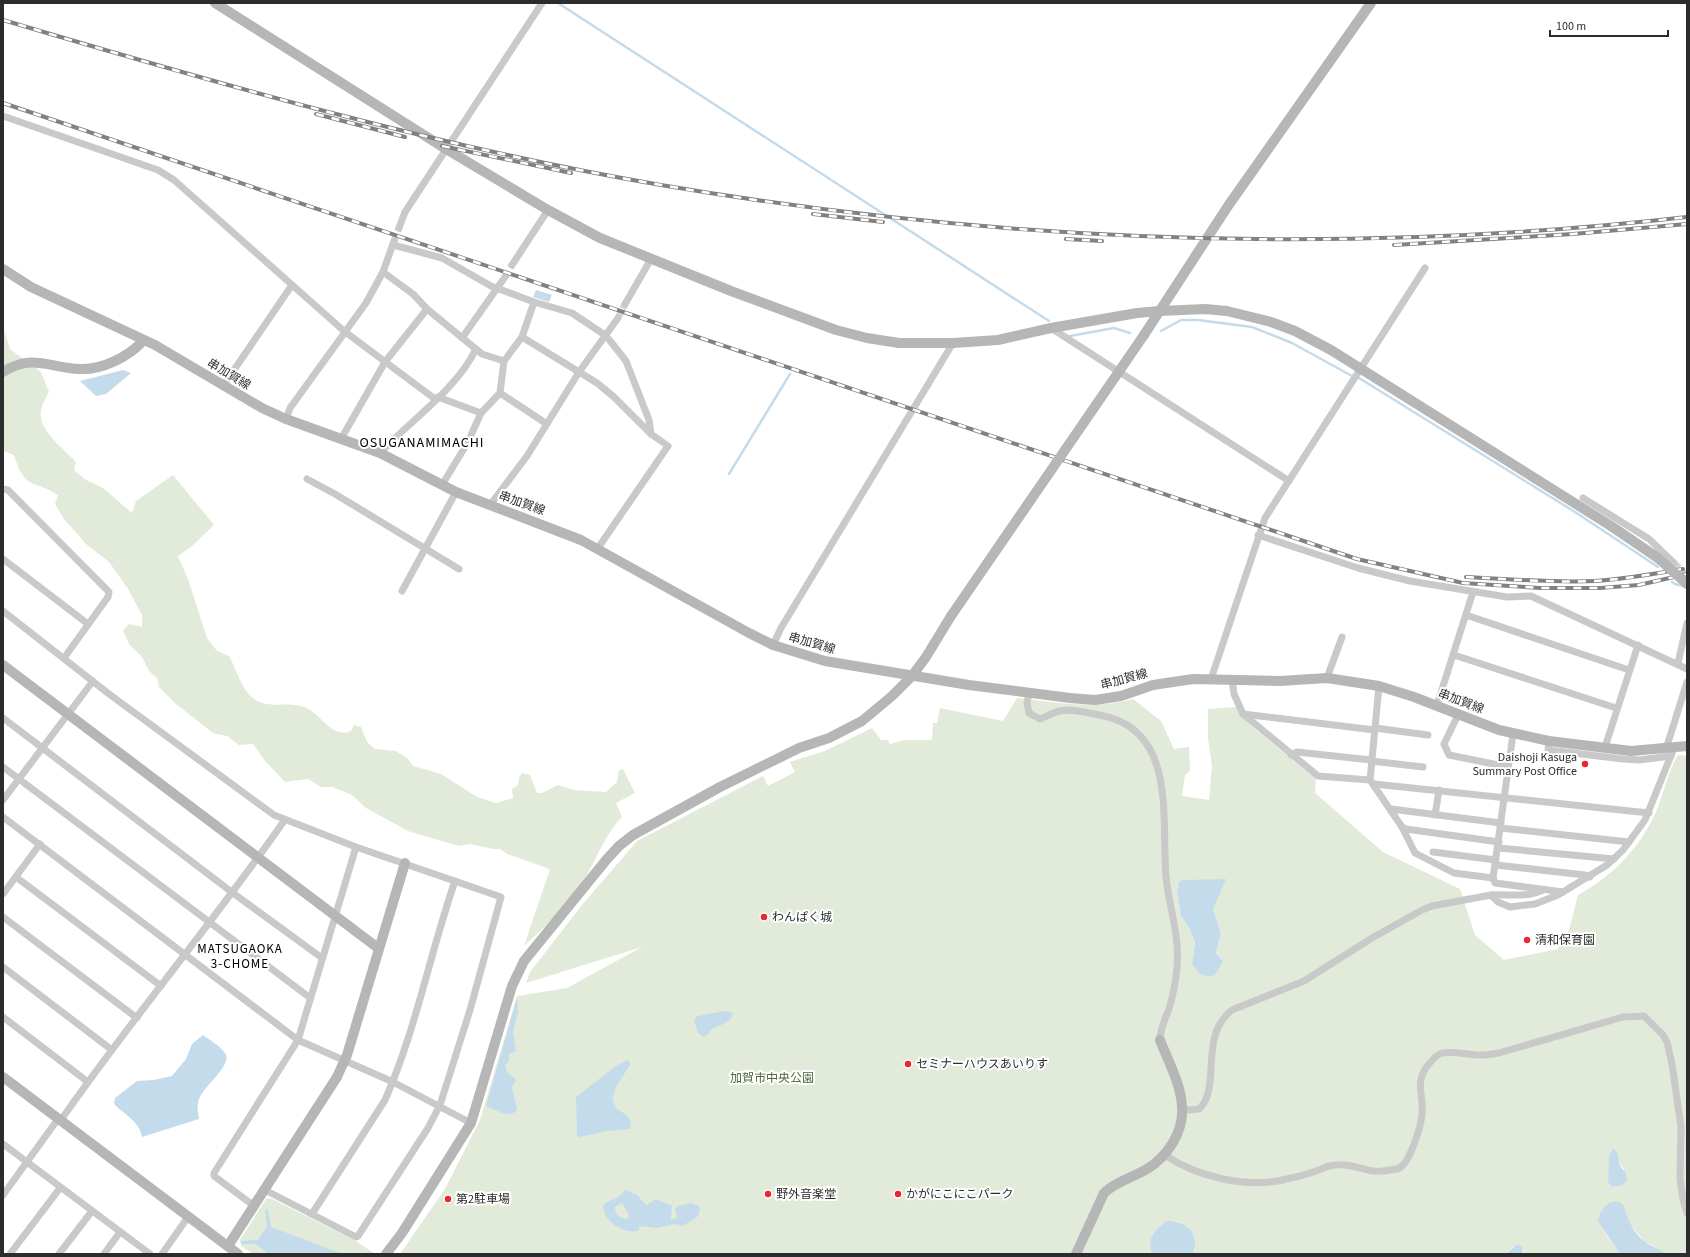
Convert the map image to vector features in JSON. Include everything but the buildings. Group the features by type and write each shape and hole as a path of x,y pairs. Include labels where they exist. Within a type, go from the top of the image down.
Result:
{"street":[{"path":"216,3 446,149 548,210 600,238 731,291 836,330 867,338 898,343 953,343 998,340 1051,328 1160,310 1205,309 1247,314 1295,331 1360,368 1605,522 1658,558 1687,584"},
{"path":"399,228 405,212 542,3"},
{"path":"386,1254 402,1233 471,1123 512,986 524,961 619,846 633,835 720,786 799,748 829,738 862,721 892,696 912,676 926,657 951,616 1144,335 1228,206 1371,3"},
{"path":"3,116 158,170 174,180 214,214 344,331 385,362 437,398 481,413"},
{"path":"512,265 548,210"},
{"path":"286,419 290,408 344,331 366,303 384,272 393,243 442,258 497,288 534,302 572,312 605,335 626,361 649,420 651,434"},
{"path":"625,304 651,259"},
{"path":"1211,679 1258,535 1265,518 1425,268"},
{"name":"串加賀線","path":"3,269 31,287 181,360 262,408 286,419 380,453 456,492 552,528 598,548 728,622 773,645 825,661 912,676 1029,693 1095,700 1121,696 1153,685 1176,680 1232,679 1280,681 1327,678 1379,686 1437,705 1513,734 1549,741 1631,751 1670,751 1687,746"},
{"path":"384,272 413,294 427,309 482,354 504,361"},
{"path":"462,338 505,277"},
{"path":"223,386 292,285"},
{"path":"442,485 468,442 481,413 500,393 504,361 522,337 534,302"},
{"path":"341,439 385,362 427,309"},
{"path":"490,505 527,456 579,372 618,318"},
{"path":"1051,328 1289,481"},
{"path":"522,337 579,372 614,397 651,434 668,446 598,548"},
{"path":"3,372 14,366 32,361 75,369 94,367 129,353 143,341"},
{"path":"773,645 781,628 953,343"},
{"path":"380,453 454,382 470,362 476,349"},
{"path":"500,393 547,424"},
{"path":"307,479 426,548 459,569"},
{"path":"3,489 8,490 109,592 108,597 64,658"},
{"path":"402,591 456,492"},
{"path":"1583,498 1649,539 1674,563"},
{"path":"1258,535 1358,568 1410,581 1507,597 1531,596 1678,663 1687,669"},
{"path":"3,558 88,624"},
{"path":"1437,705 1473,592"},
{"path":"3,611 93,681 268,811 284,820 356,847 455,880 501,897 502,899 440,1106 428,1128 358,1236 265,1190"},
{"path":"1466,615 1629,670"},
{"path":"1678,663 1686,635 1687,623"},
{"path":"1327,678 1342,637"},
{"path":"1605,747 1616,708 1638,645"},
{"path":"1454,655 1616,708"},
{"path":"3,665 334,917 378,948"},
{"path":"1232,679 1234,694 1243,714 1318,776 1648,813"},
{"path":"3,800 93,681"},
{"path":"1491,895 1498,902 1510,907 1534,904 1563,892 1590,877 1614,858 1629,842 1648,813 1670,751 1686,692 1687,682"},
{"path":"1379,686 1371,761 1372,782 1391,809 1415,852 1454,873 1494,878"},
{"path":"1029,693 1027,703 1028,713 1040,719 1060,711 1071,711 1119,720 1137,733 1146,743 1158,765 1163,798 1166,878 1178,950 1176,979 1169,1008 1160,1032 1160,1040 1178,1087 1182,1108 1177,1133 1165,1155 1148,1169 1111,1187 1104,1193 1076,1254"},
{"path":"1459,713 1444,744 1449,755 1508,767"},
{"path":"1243,714 1428,735"},
{"path":"3,718 233,893 322,958"},
{"path":"1513,734 1494,878 1495,883 1502,886 1563,892"},
{"path":"1549,741 1548,750 1623,759 1639,760 1670,751"},
{"path":"1291,755 1297,752 1423,767"},
{"path":"3,767 309,997"},
{"path":"1435,815 1439,790"},
{"path":"1391,809 1629,842"},
{"path":"3,817 298,1040 393,1082 471,1123"},
{"path":"3,1195 59,1119 233,893 284,820"},
{"path":"1402,827 1411,830 1499,845 1614,858"},
{"path":"3,894 40,844"},
{"path":"254,1206 214,1176 214,1173 298,1040 309,997 356,847"},
{"path":"1433,852 1590,877"},
{"path":"228,1246 337,1077 345,1060 353,1038 378,948 405,863"},
{"path":"16,877 161,986"},
{"path":"312,1214 385,1100 393,1082 414,1018 455,880"},
{"path":"1182,1108 1194,1110 1202,1107 1208,1086 1216,1030 1225,1015 1232,1010 1304,981 1372,938 1432,906 1491,895 1523,895 1537,893 1543,890"},
{"path":"3,917 137,1018"},
{"path":"3,967 112,1050"},
{"path":"1165,1155 1188,1169 1235,1180 1252,1182 1286,1180 1336,1165 1348,1165 1369,1172 1378,1172 1401,1167 1416,1137 1422,1112 1420,1079 1426,1067 1436,1056 1443,1053 1481,1055 1499,1053 1623,1017 1644,1016 1663,1035 1672,1064 1681,1127 1680,1179 1683,1200 1687,1213"},
{"path":"3,1017 88,1082"},
{"path":"3,1077 238,1254"},
{"path":"3,1144 150,1254"},
{"path":"10,1254 60,1188"},
{"path":"59,1254 92,1211"},
{"path":"162,1254 188,1217"},
{"path":"104,1254 120,1232"}],"green space":[{"path":"3,327 10,349 41,372 49,392 41,411 43,424 50,436 76,462 74,470 86,480 103,488 132,513 136,501 173,475 214,525 192,546 178,556 188,579 207,638 217,651 229,656 243,686 256,700 262,703 296,705 303,707 310,710 334,730 339,732 351,731 354,725 361,727 367,742 375,749 396,751 407,758 413,766 441,774 477,797 496,803 513,798 512,789 518,785 519,778 522,773 530,775 537,793 542,793 558,785 574,790 606,792 617,782 619,770 623,769 635,793 616,803 622,817 604,842 585,879 567,904 524,946 550,869 507,854 500,849 470,844 460,846 408,831 366,808 352,795 332,787 321,787 308,779 285,782 266,762 253,744 239,745 227,736 213,733 176,704 159,687 157,678 149,671 142,657 129,644 123,631 129,624 142,627 142,615 128,589 109,562 86,544 64,519 55,504 58,495 26,479 18,467 14,455 3,451"},
{"name":"加賀市中央公園","path":"1017,698 1090,705 1133,699 1161,721 1174,749 1189,747 1190,771 1185,775 1182,796 1209,800 1212,767 1208,738 1208,709 1237,707 1242,717 1251,726 1316,779 1315,793 1383,852 1460,889 1475,935 1504,960 1558,949 1569,930 1578,895 1602,880 1613,871 1641,839 1655,814 1674,762 1678,755 1687,756 1687,1254 1666,1254 1644,1241 1628,1222 1623,1204 1603,1208 1601,1214 1602,1226 1620,1254 1523,1254 1524,1250 1514,1246 1506,1254 1193,1254 1195,1250 1179,1222 1172,1222 1160,1226 1152,1235 1150,1247 1152,1254 400,1254 445,1189 480,1120 517,996 567,988 642,947 526,983 530,972 582,905 637,841 763,776 768,786 795,772 790,762 825,751 872,728 881,740 888,740 890,744 904,740 932,740 933,723 937,723 940,708 1003,721","holes":["1177,887 1219,893 1213,909 1221,933 1216,953 1222,959 1219,967 1212,976 1209,977 1192,964 1195,943 1190,929 1181,916","1613,1150 1624,1169 1618,1186 1614,1187 1609,1185 1608,1181 1611,1151"]},
{"path":"270,1198 356,1241 375,1254 253,1254 241,1246 240,1240 266,1199"}],"water":[{"path":"536,290 552,295 549,302 533,297"},
{"path":"123,370 131,373 106,394 96,396 80,381"},
{"path":"1226,879 1213,909 1221,933 1216,953 1223,961 1215,975 1209,977 1199,973 1192,964 1195,943 1190,929 1181,916 1177,890 1179,882 1183,880"},
{"path":"517,998 518,1013 513,1032 516,1051 509,1054 509,1060 505,1066 507,1072 516,1080 512,1087 517,1110 513,1113 506,1114 486,1106"},
{"path":"725,1011 733,1014 729,1020 711,1030 703,1037 698,1033 694,1021 697,1016"},
{"path":"203,1035 215,1043 225,1053 227,1058 221,1070 200,1097 198,1103 199,1119 142,1137 141,1132 132,1119 115,1105 115,1098 137,1081 154,1080 172,1076 186,1059 192,1044"},
{"path":"627,1060 630,1062 630,1065 617,1085 612,1099 616,1108 629,1117 631,1125 630,1129 607,1131 579,1137 577,1136 576,1097 616,1066"},
{"path":"1614,1149 1617,1153 1621,1167 1626,1173 1627,1180 1623,1185 1612,1187 1608,1183 1609,1155"},
{"path":"626,1190 637,1195 646,1205 656,1199 672,1206 671,1220 677,1218 675,1209 678,1206 691,1203 699,1206 700,1210 695,1219 682,1226 675,1224 656,1228 640,1226 638,1231 626,1231 611,1222 604,1212 603,1207 605,1203 617,1198","holes":["622,1203 629,1214 628,1219 620,1217 617,1214 615,1207"]},
{"path":"1616,1201 1623,1204 1632,1227 1639,1237 1666,1254 1620,1254 1598,1221 1600,1214 1606,1205"},
{"path":"265,1209 268,1210 271,1227 343,1254 269,1254 255,1244 242,1244 241,1241 258,1240 267,1226"},
{"path":"1168,1221 1181,1223 1191,1230 1195,1241 1193,1254 1152,1254 1150,1248 1151,1238 1159,1227"},
{"path":"1516,1245 1522,1246 1523,1254 1506,1254"}],"waterway":[{"path":"558,3 1049,321"},
{"path":"1161,331 1181,320 1198,320 1252,327 1292,343 1352,376"},
{"path":"1070,336 1114,328 1130,333"},
{"path":"729,474 790,374"},
{"path":"1359,378 1575,512 1658,567"},
{"path":"1672,582 1683,586"}],"tunnel":[{"path":"394,241 399,228"},
{"path":"505,277 512,265"},
{"path":"618,318 625,304"},
{"path":"1674,563 1687,576"}],"railway":[{"path":"3,20 247,90 412,133 494,152 578,170 661,185 789,205 917,220 1045,231 1173,237 1301,239 1430,237 1558,229 1687,217"},
{"path":"3,103 1357,559 1463,583 1540,588 1600,588 1639,585 1687,574"},
{"path":"316,114 405,137"},
{"path":"442,146 571,173"},
{"path":"813,214 883,222"},
{"path":"1394,245 1573,234 1687,224"},
{"path":"1066,239 1102,241"},
{"path":"1466,577 1547,581 1595,581 1628,578 1683,569"}],"place":[{"name":"Daishoji Kasuga Summary Post Office","path":"1585,764"},
{"name":"わんぱく城","path":"764,917"},
{"name":"清和保育園","path":"1527,940"},
{"name":"セミナーハウスあいりす","path":"908,1064"},
{"name":"野外音楽堂","path":"768,1194"},
{"name":"かがにこにこパーク","path":"898,1194"},
{"name":"第2駐車場","path":"448,1199"}],"district":[{"name":"OSUGANAMIMACHI","path":"422,442"},
{"name":"MATSUGAOKA 3-CHOME","path":"240,956"}]}
